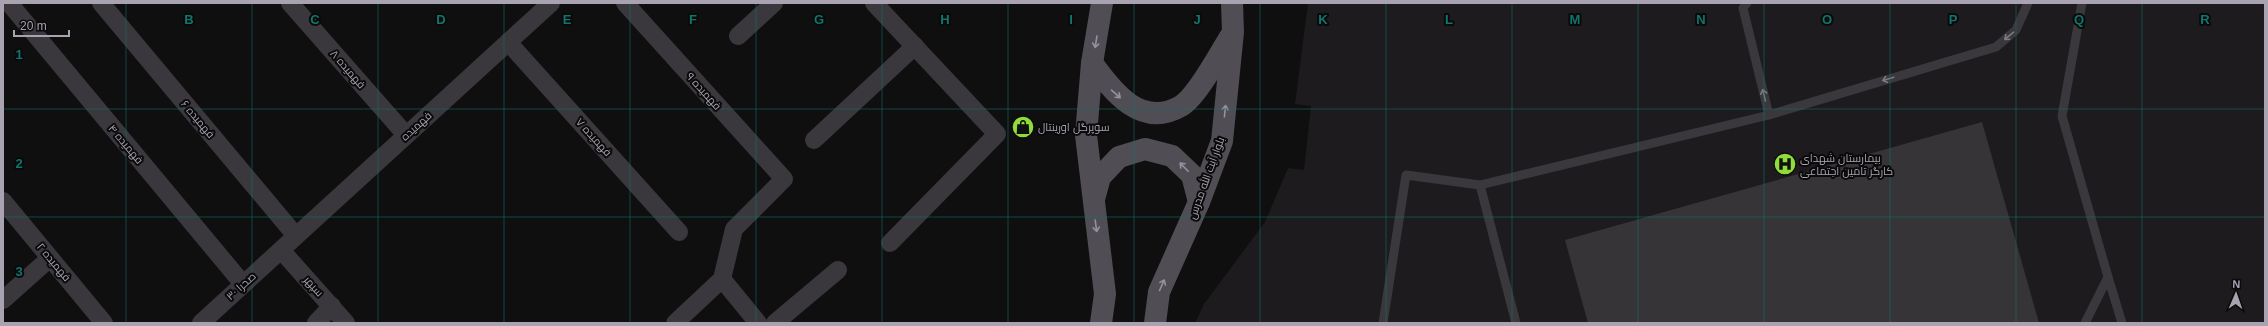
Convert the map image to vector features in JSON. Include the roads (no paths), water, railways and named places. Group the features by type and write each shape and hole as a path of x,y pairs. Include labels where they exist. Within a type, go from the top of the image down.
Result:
{"main road":[{"path":"1101,323 1105,294 1086,136 1092,63 1102,3"},
{"name":"بلوار آیت الله مدرس","path":"1155,323 1159,292 1199,202 1222,141 1233,32 1232,3"},
{"path":"1092,63 1113,92 1132,106 1155,114 1182,106 1202,84 1233,32"},
{"path":"1093,203 1100,177 1109,167 1119,157 1146,149 1172,156 1192,175 1199,202"}],"street":[{"name":"فهمیده ۴","path":"10,3 243,284"},
{"name":"فهمیده ۶","path":"101,3 296,236"},
{"name":"فهمیده ۸","path":"290,3 406,135"},
{"name":"فهمیده","path":"281,250 552,3"},
{"name":"فهمیده ۹","path":"624,3 784,179 734,230 722,279"},
{"path":"738,36 774,3"},
{"path":"875,3 997,134 890,243"},
{"name":"فهمیده ۷","path":"508,42 679,232"},
{"path":"814,140 915,46"},
{"name":"فهمیده ۲","path":"3,201 104,323"},
{"name":"صحرا ۳۰","path":"201,323 281,250"},
{"name":"سپهر","path":"281,250 346,323"},
{"path":"3,300 50,258"},
{"path":"775,323 838,270"},
{"path":"675,323 722,279 758,323"},
{"path":"316,323 332,306"}],"lane":[{"path":"1747,3 1743,8 1769,115"},
{"path":"1383,323 1406,175 1480,185 1769,115 1996,47 2016,30 2028,3"},
{"path":"2082,3 2062,116 2122,323"},
{"path":"1480,185 1516,323"},
{"path":"2085,323 2108,277"}],"place":[{"name":"سوپرگل اورینتال","path":"1023,127"},
{"name":"بیمارستان شهدای کارگر تامین اجتماعی","path":"1785,164"}]}
